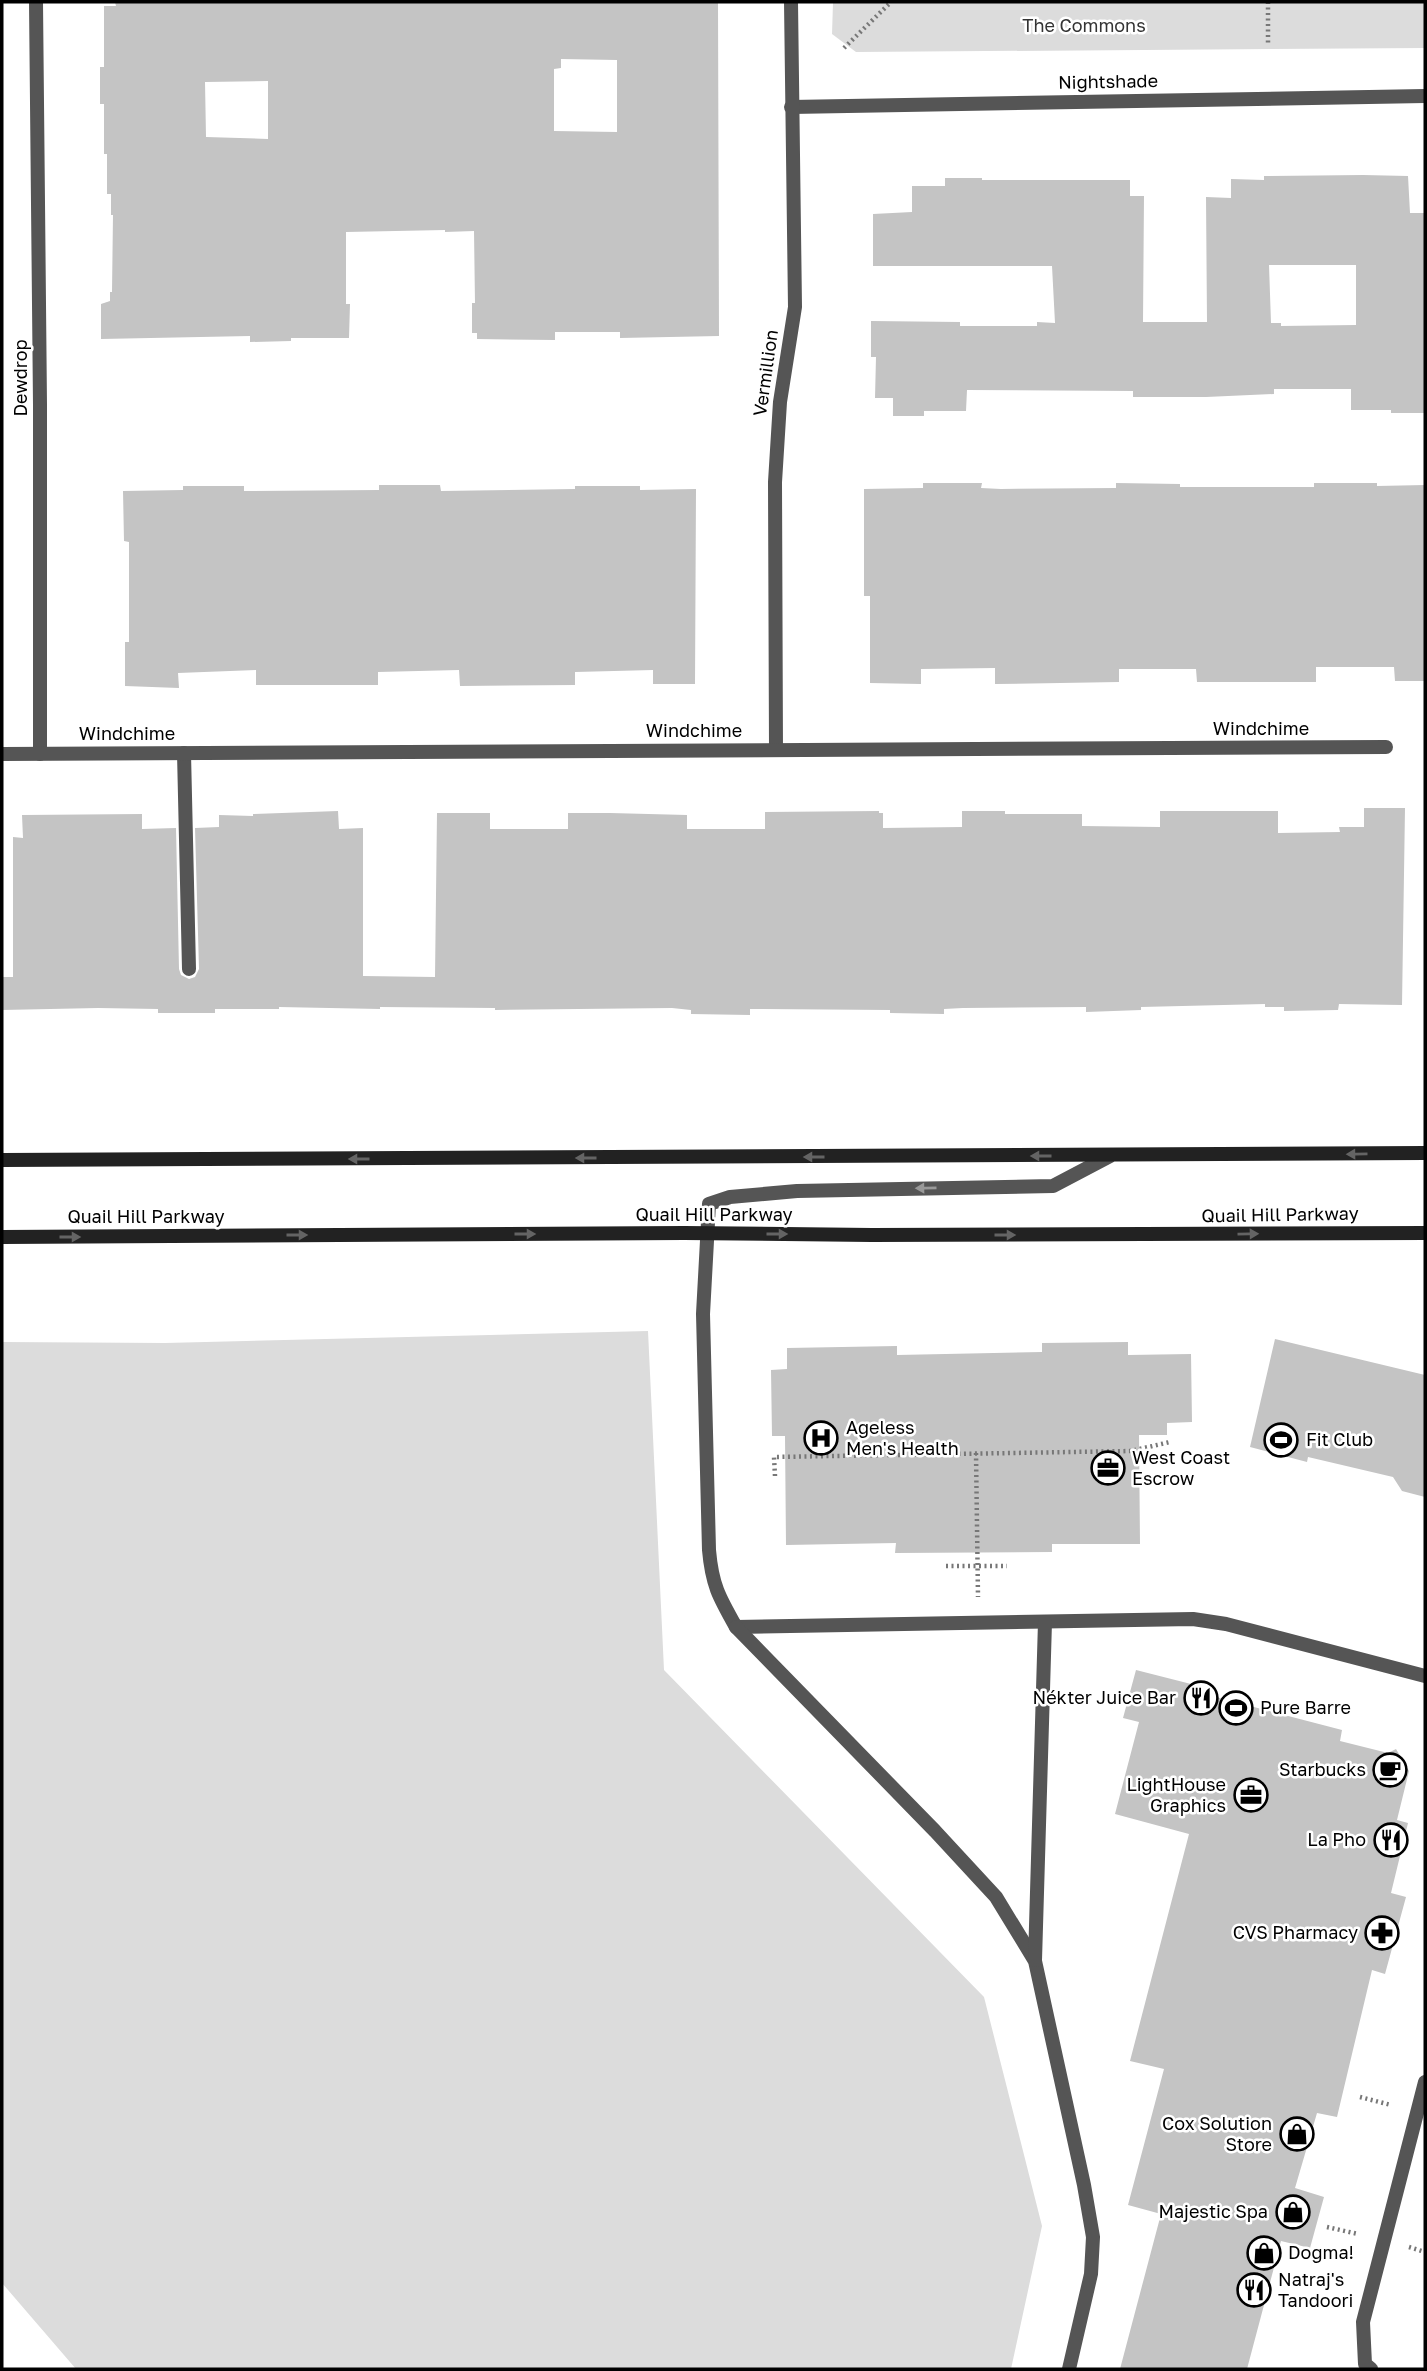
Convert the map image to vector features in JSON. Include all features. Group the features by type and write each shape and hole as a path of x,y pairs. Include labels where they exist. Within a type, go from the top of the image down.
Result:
{"main road":[{"path":"2,1160 1425,1153"},
{"name":"Quail Hill Parkway","path":"2,1237 1425,1233"}],"street":[{"name":"Dewdrop","path":"36,2 40,754"},
{"name":"Vermillion","path":"776,750 775,482 780,402 795,307 791,2"},
{"name":"Nightshade","path":"791,107 1425,96"},
{"name":"Windchime","path":"2,754 1386,747"},
{"path":"184,754 189,969"},
{"path":"1035,1961 996,1897 736,1627 717,1594 709,1550 703,1314 709,1204 720,1199 797,1191 1053,1186 1110,1156"},
{"path":"736,1627 842,1623 1193,1619 1226,1624 1425,1676"},
{"path":"1045,1622 1035,1961 1093,2237 1091,2274 1069,2369"},
{"path":"1371,2369 1365,2364 1363,2322 1425,2082"}],"path":[{"path":"844,48 891,2"},
{"path":"1268,2 1268,46"},
{"path":"775,1476 774,1457 1131,1451 1170,1442"},
{"path":"976,1453 978,1601"},
{"path":"947,1566 1007,1566"},
{"path":"1360,2097 1396,2106"},
{"path":"1327,2227 1366,2236"},
{"path":"1409,2247 1425,2252"}],"green space":[{"name":"The Commons","path":"833,2 1425,2 1425,48 856,52 832,34"},
{"path":"648,1331 664,1670 984,1997 1042,2226 1011,2369 76,2369 2,2283 2,1342 165,1343"}],"building":[{"path":"115,2 718,2 719,336 620,338 620,332 555,332 555,340 477,339 477,333 472,333 472,303 475,303 474,231 445,230 346,232 349,338 291,338 291,341 250,342 250,336 101,339 101,304 110,301 112,292 113,215 111,194 107,194 107,154 104,154 104,104 100,104 100,67 104,67 104,6 116,6","holes":["561,59 617,60 617,132 554,131 554,69 561,68","268,81 268,139 206,137 205,82"]},
{"path":"1264,176 1408,176 1410,213 1425,213 1425,413 1351,410 1351,389 1274,389 1274,394 1206,397 1133,397 1133,391 967,390 966,411 924,411 924,416 893,416 893,398 875,398 876,357 871,357 871,321 960,322 960,326 1037,326 1037,322 1055,323 1052,266 873,266 873,214 912,212 912,186 945,186 945,178 1130,180 1130,196 1144,196 1143,322 1207,322 1206,197 1231,198 1231,179 1264,180","holes":["1269,265 1356,265 1356,325 1281,326 1281,323 1271,323"]},
{"path":"923,483 982,483 981,488 1001,489 1116,488 1116,483 1180,484 1180,487 1314,487 1314,483 1425,485 1425,681 1395,681 1394,667 1316,667 1316,682 1197,682 1196,669 1119,669 1119,682 995,684 995,668 921,669 921,684 870,683 870,596 864,596 864,489 923,488"},
{"path":"379,485 440,485 441,491 575,489 575,486 640,486 640,490 696,489 695,684 653,684 653,670 575,672 575,685 460,686 459,670 378,672 378,685 256,685 256,670 178,673 179,688 125,686 125,642 129,642 129,542 124,541 123,491 183,490 183,486 244,486 244,491 379,490"},
{"path":"1364,808 1405,808 1402,1005 1339,1004 1338,1010 1284,1011 1284,1007 1265,1007 1265,1004 1141,1007 1141,1010 1086,1012 1086,1007 963,1008 944,1009 944,1014 890,1013 890,1010 750,1009 750,1015 691,1014 691,1010 672,1008 495,1010 279,1007 215,1009 215,1013 158,1013 158,1009 98,1008 2,1010 2,977 13,977 13,837 23,838 22,815 142,814 142,829 176,828 179,969 181,975 189,979 195,977 199,969 195,828 219,827 219,815 253,816 338,811 339,829 363,828 363,976 435,977 437,813 490,813 490,829 568,829 568,813 610,813 687,815 687,829 765,829 765,812 879,811 883,813 883,828 962,827 962,811 1082,814 1082,826 1160,827 1160,811 1278,811 1278,833 1340,832 1339,827 1364,827"},
{"path":"1275,1339 1425,1375 1425,1497 1402,1491 1393,1477 1308,1457 1307,1462 1250,1447"},
{"path":"1128,1342 1128,1355 1191,1354 1192,1422 1167,1423 1167,1435 1139,1435 1140,1544 1052,1544 1052,1552 895,1553 896,1543 786,1545 785,1436 772,1436 771,1370 787,1369 787,1348 897,1346 897,1355 1042,1352 1042,1343"},
{"path":"1136,1670 1191,1684 1189,1690 1342,1730 1340,1741 1388,1753 1396,1749 1409,1771 1397,1820 1408,1823 1391,1893 1406,1897 1385,1974 1372,1970 1337,2117 1317,2113 1295,2188 1324,2197 1310,2248 1281,2241 1247,2369 1120,2369 1161,2214 1128,2205 1164,2069 1130,2061 1189,1834 1115,1814 1139,1722 1123,1718"}],"place":[{"name":"Ageless Men's Health","path":"821,1438"},
{"name":"Fit Club","path":"1281,1440"},
{"name":"West Coast Escrow","path":"1108,1468"},
{"name":"Nékter Juice Bar","path":"1201,1698"},
{"name":"Pure Barre","path":"1236,1708"},
{"name":"Starbucks","path":"1390,1770"},
{"name":"LightHouse Graphics","path":"1251,1795"},
{"name":"La Pho","path":"1391,1840"},
{"name":"CVS Pharmacy","path":"1382,1933"},
{"name":"Cox Solution Store","path":"1297,2134"},
{"name":"Majestic Spa","path":"1293,2212"},
{"name":"Dogma!","path":"1264,2253"},
{"name":"Natraj's Tandoori","path":"1254,2290"}]}
